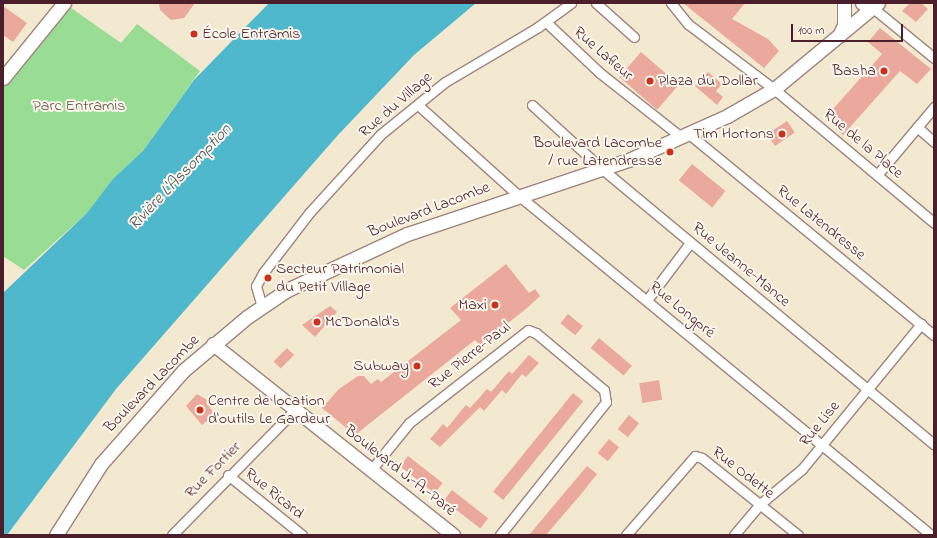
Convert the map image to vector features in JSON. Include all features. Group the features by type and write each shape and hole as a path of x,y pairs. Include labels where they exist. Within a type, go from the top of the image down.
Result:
{"main road":[{"path":"3,78 64,3"},
{"path":"838,38 844,25 844,3"},
{"name":"Boulevard Lacombe","path":"56,535 100,464 184,370 213,344 262,308 294,287 407,234 601,168 685,135 774,89 838,38 871,4"},
{"name":"Boulevard J.-A.-Paré","path":"213,344 453,535"}],"street":[{"name":"Rue du Village","path":"262,308 256,286 309,213 381,134 445,82 546,22 571,3"},
{"path":"596,3 634,37"},
{"name":"Rue de la Place","path":"671,3 688,24 774,89 934,223"},
{"path":"871,4 934,58"},
{"name":"Rue Lafleur","path":"546,22 600,73 685,135"},
{"name":"Rue Longpré","path":"418,105 518,196 931,535"},
{"name":"Rue Jeanne-Mance","path":"532,105 601,168 934,444"},
{"path":"876,175 934,107"},
{"path":"917,127 934,142"},
{"name":"Rue Latendresse","path":"685,135 934,335"},
{"path":"646,300 690,243"},
{"name":"Rue Lise","path":"734,535 760,504 802,470 921,324"},
{"name":"Rue Pierre-Paul","path":"371,470 409,423 528,330 536,333 604,390 606,402 500,535"},
{"name":"Rue Fortier","path":"172,535 228,475 295,410"},
{"name":"Rue Odette","path":"626,535 695,456 702,458 798,535"},
{"name":"Rue Ricard","path":"228,475 290,532 302,535"}],"green space":[{"name":"Parc Entramis","path":"64,3 121,43 137,24 200,71 143,151 113,180 87,213 24,270 3,256 3,78"}],"water":[{"name":"Rivière L'Assomption","path":"269,3 476,3 414,55 338,135 116,389 7,535 3,535 3,293 87,213 113,179 143,151 194,80"}],"building":[{"path":"159,3 195,3 184,18 171,20 160,10"},
{"path":"683,3 745,3 732,19 768,39 779,51 764,68"},
{"path":"910,3 921,3 928,9 916,22 902,11"},
{"path":"3,6 27,23 13,42 3,35"},
{"path":"880,28 931,69 917,84 900,71 843,135 825,118 882,54 868,42"},
{"name":"Plaza du Dollar","path":"641,52 679,85 657,110 619,77"},
{"path":"708,72 722,84 716,91 723,97 717,105 695,86"},
{"name":"Tim Hortons","path":"787,121 795,133 775,146 767,134"},
{"path":"692,164 725,191 712,207 679,180"},
{"path":"506,264 529,293 535,289 540,296 526,309 480,345 475,340 355,435 322,408 339,389 358,376 364,376 371,384 378,379 381,382 461,320 450,308"},
{"name":"McDonald's","path":"330,306 337,312 315,337 302,325"},
{"path":"568,314 583,326 575,335 560,323"},
{"path":"599,338 632,366 624,376 591,348"},
{"path":"287,348 294,355 281,369 274,361"},
{"path":"529,355 539,363 526,377 522,374 506,394 502,390 484,411 480,407 440,447 430,439 443,424 447,428 466,405 470,408 487,389 491,392 509,371 512,374"},
{"path":"659,380 662,400 642,403 639,383"},
{"path":"573,393 583,401 503,500 493,492"},
{"name":"Centre de location d'outils Le Gardeur","path":"197,394 209,401 206,403 215,414 202,425 186,406"},
{"path":"629,415 639,423 628,437 618,429"},
{"path":"609,439 619,447 608,461 598,453"},
{"path":"408,456 443,483 435,493 400,466"},
{"path":"587,466 597,474 582,493 546,535 529,535"},
{"path":"452,490 488,518 480,529 444,500"}],"place":[{"name":"École Entramis","path":"194,34"},
{"name":"Basha","path":"884,71"},
{"name":"Plaza du Dollar","path":"650,81"},
{"name":"Tim Hortons","path":"782,134"},
{"name":"Boulevard Lacombe / rue Latendresse","path":"670,152"},
{"name":"Secteur Patrimonial du Petit Village","path":"268,278"},
{"name":"Maxi","path":"495,305"},
{"name":"McDonald's","path":"317,322"},
{"name":"Subway","path":"417,366"},
{"name":"Centre de location d'outils Le Gardeur","path":"200,410"}]}
